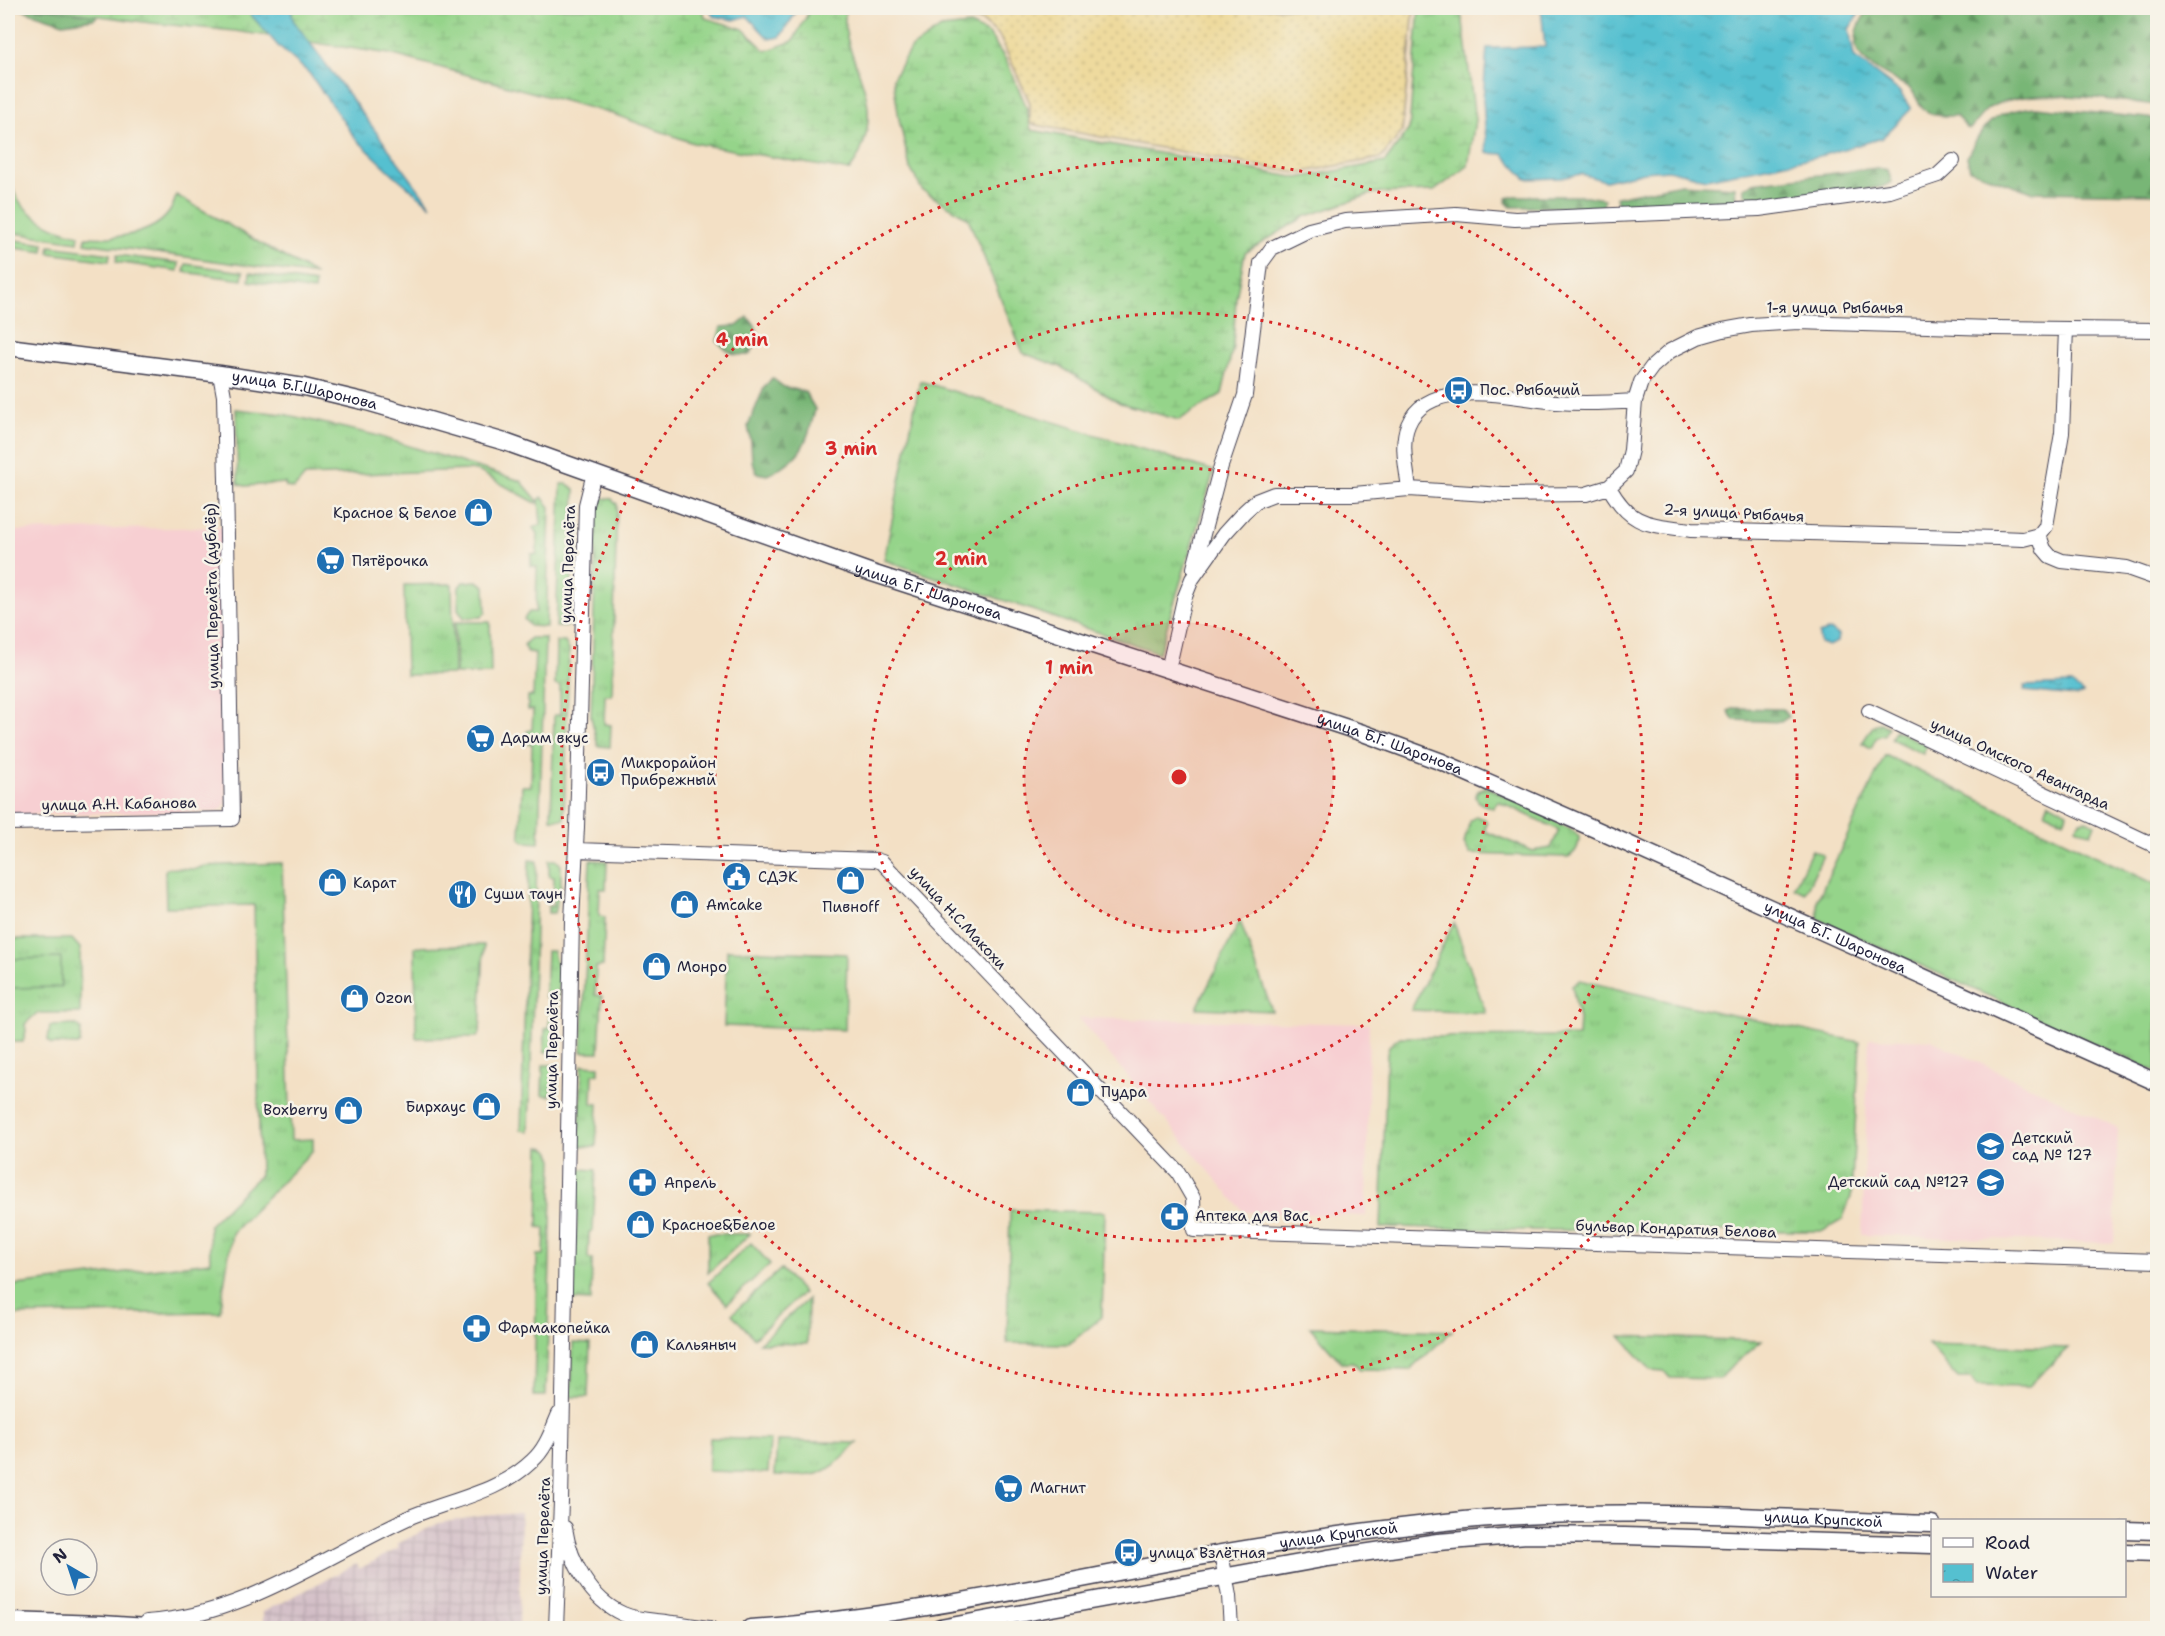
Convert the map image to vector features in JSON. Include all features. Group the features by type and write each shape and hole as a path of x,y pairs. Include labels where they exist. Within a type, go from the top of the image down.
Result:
{"main road":[{"name":"улица Б.Г.Шаронова","path":"8,347 304,387 367,402 505,442 594,473"},
{"name":"улица Б.Г. Шаронова","path":"594,473 872,573 1263,699 1442,762 2157,1083"},
{"name":"улица Крупской","path":"750,1629 902,1612 1221,1553 1335,1535 1527,1514 1724,1515 1931,1524"},
{"path":"2126,1530 2157,1531"},
{"name":"улица Крупской","path":"940,1629 1328,1558 1438,1542 1527,1535 1931,1545"},
{"path":"2126,1552 2157,1554"},
{"path":"8,1621 102,1624 163,1629"}],"street":[{"path":"1168,670 1184,598 1192,579 1221,466 1245,395 1262,263 1272,248 1309,230 1345,221 1456,214 1515,219 1770,207 1890,191 1938,175 1953,161"},
{"name":"1-я улица Рыбачья","path":"1609,487 1626,471 1631,450 1635,401 1641,382 1652,367 1670,351 1698,337 1751,325 1798,322 2157,330"},
{"path":"2066,329 2062,433 2046,526 2039,535 2044,549 2050,556 2061,561 2127,568 2157,579"},
{"name":"улица Перелёта (дублёр)","path":"220,374 224,396 226,456 232,819"},
{"path":"1409,489 1404,439 1407,426 1415,411 1429,400 1450,395 1472,394 1593,404 1635,401"},
{"name":"улица Перелёта","path":"556,1629 561,1502 572,920 586,506 594,473"},
{"path":"1192,579 1218,542 1244,512 1256,501 1274,494 1354,494 1409,489 1503,495 1586,494 1609,487"},
{"name":"2-я улица Рыбачья","path":"1609,487 1618,505 1632,518 1655,525 1691,530 2023,538 2039,535"},
{"name":"улица Омского Авангарда","path":"1869,711 2157,847"},
{"name":"улица А.Н. Кабанова","path":"8,823 232,819"},
{"name":"улица Н.С.Макохи","path":"576,850 882,862 1178,1172 1193,1198 1194,1230"},
{"name":"бульвар Кондратия Белова","path":"1194,1230 2157,1261"},
{"path":"102,1624 164,1621 234,1604 301,1573 406,1519 489,1488 512,1477 533,1461 550,1435 562,1406"},
{"path":"561,1502 566,1536 574,1560 601,1599 622,1614 642,1620 710,1629"},
{"path":"1221,1553 1232,1629"}],"shaded area":[{"path":"223,527 226,801 223,808 218,811 8,815 8,531"},
{"path":"1078,1018 1369,1024 1366,1216 1244,1212"},
{"name":"Детский сад № 127","path":"1869,1038 1931,1040 2118,1128 2114,1243 1862,1235"},
{"path":"521,1513 519,1628 263,1624 263,1612 356,1564 359,1569 399,1548 397,1544 439,1523 481,1516"}],"green space":[{"path":"17,8 106,8 94,19 63,23"},
{"path":"42,8 703,8 705,18 743,29 766,51 793,41 811,8 846,8 847,38 867,99 867,131 860,152 849,171 693,143 613,114 390,54 235,31 151,23"},
{"path":"1419,8 1459,8 1463,22 1475,120 1468,166 1434,191 1374,193 1304,217 1245,253 1236,298 1233,347 1222,394 1179,420 1120,403 1061,367 1023,353 968,218 922,190 910,168 893,78 910,49 941,28 970,25 989,34 1006,60 1026,106 1031,130 1298,178 1385,162 1409,129"},
{"path":"1870,8 2157,8 2157,105 2071,96 2025,97 2005,101 1989,108 1970,129 1967,128 1956,116 1935,115 1926,111 1911,89 1878,71 1862,58 1856,46 1857,32"},
{"path":"2036,107 2157,119 2157,194 2032,192 1970,170 1967,157 1986,126 2011,111"},
{"path":"1877,168 1888,170 1892,182 1882,187 1818,196 1754,201 1745,194 1743,188 1752,183"},
{"path":"10,174 17,198 25,207 55,228 79,235 78,242 8,232 8,175"},
{"path":"1681,184 1735,187 1736,199 1722,203 1618,207 1616,197"},
{"path":"176,195 316,275 85,243 86,237 127,235 153,226 163,219"},
{"path":"1514,196 1587,196 1604,199 1603,207 1511,207 1506,202 1507,198"},
{"path":"8,239 44,244 43,252 8,247"},
{"path":"50,246 110,254 109,261 49,253"},
{"path":"117,255 179,263 178,271 116,262"},
{"path":"186,264 243,272 242,280 184,272"},
{"path":"250,273 315,283 314,291 249,281"},
{"path":"748,317 761,339 749,355 731,352 717,341 721,327 737,326"},
{"path":"772,378 784,387 805,392 815,409 801,450 788,463 767,475 757,473 752,461 748,426 764,388"},
{"path":"920,381 1214,471 1159,653 884,560"},
{"path":"236,409 283,414 375,435 521,481 538,501 536,503 480,472 470,470 305,476 294,489 286,487 285,483 245,486 238,484"},
{"path":"561,484 567,484 575,489 570,624 566,627 556,627"},
{"path":"542,497 550,507 546,627 530,626 524,619 529,612 536,612 537,567 531,566 531,554 537,554 538,533 533,528 541,525 539,500"},
{"path":"602,498 612,499 617,504 612,695 605,695 604,724 611,725 610,747 598,746 591,717 597,504"},
{"path":"477,581 485,586 486,612 481,617 464,618 458,609 459,587 463,582"},
{"path":"452,584 454,674 406,675 404,585"},
{"path":"455,622 490,622 491,674 456,674"},
{"path":"530,638 545,638 539,843 525,842 520,838 522,786 531,786 532,744 527,744 527,731 532,730 533,710 528,710 528,696 533,696 535,653 527,652 524,645"},
{"path":"556,642 565,642 569,650 564,819 551,819 554,715 560,715 560,686 555,685"},
{"path":"1734,708 1783,709 1788,717 1781,722 1734,720 1728,711"},
{"path":"1880,723 1888,727 1884,736 1876,738 1871,748 1862,743 1874,725"},
{"path":"1895,730 1927,745 1923,754 1891,739"},
{"path":"1885,755 2157,885 2157,1072 1818,919 1817,901"},
{"path":"1486,787 1575,832 1579,837 1575,851 1568,857 1470,854 1464,843 1470,821 1476,816 1485,819 1487,824 1484,831 1533,851 1551,848 1559,830 1498,801 1493,808 1480,803 1476,798 1477,794"},
{"path":"2049,802 2068,812 2064,821 2045,812"},
{"path":"2086,820 2095,824 2091,834 2076,827 2080,821"},
{"path":"1812,850 1823,855 1805,893 1794,888"},
{"path":"529,860 537,861 529,1131 521,1130"},
{"path":"549,860 556,860 561,865 561,886 554,913 548,913 548,906 553,906 554,877 549,876"},
{"path":"590,860 607,861 606,889 600,889 599,916 605,917 603,966 596,967 595,995 602,996 599,1052 582,1052"},
{"path":"282,863 291,1140 313,1139 313,1150 232,1233 220,1312 8,1315 8,1286 210,1262 209,1225 260,1175 254,905 166,907 165,871 167,868 196,869 204,866"},
{"path":"1240,921 1272,1011 1197,1008"},
{"path":"1454,923 1486,1013 1411,1010"},
{"path":"8,939 72,939 80,948 80,1013 37,1013 25,1024 23,1042 8,1042"},
{"path":"484,945 480,1033 477,1037 416,1038 415,947"},
{"path":"727,950 847,954 845,1030 724,1026"},
{"path":"547,951 553,951 559,977 556,1052 544,1052 545,1029 549,1028 550,997 545,997"},
{"path":"61,958 61,987 10,988 10,959"},
{"path":"1580,980 1684,1005 1860,1042 1851,1197 1842,1220 1823,1231 1381,1228 1389,1046 1400,1037 1578,1036 1579,1018 1572,986"},
{"path":"77,1025 81,1029 80,1043 77,1045 51,1044 48,1040 50,1026"},
{"path":"543,1065 557,1065 550,1096 542,1095"},
{"path":"582,1065 599,1066 599,1074 593,1074 592,1104 598,1104 596,1147 579,1146"},
{"path":"540,1147 549,1150 553,1158 546,1396 534,1396 537,1255 544,1255 545,1228 538,1227"},
{"path":"579,1169 596,1170 593,1231 589,1232 588,1259 592,1259 591,1301 573,1300"},
{"path":"1010,1210 1105,1212 1102,1317 1069,1344 1007,1343"},
{"path":"708,1234 750,1234 708,1273"},
{"path":"751,1243 770,1264 727,1304 708,1283"},
{"path":"781,1269 803,1293 754,1338 732,1314"},
{"path":"808,1299 807,1344 759,1343"},
{"path":"1310,1327 1452,1331 1410,1370 1360,1369 1353,1362 1341,1362"},
{"path":"1620,1336 1762,1341 1720,1379 1670,1378 1664,1371 1651,1370"},
{"path":"573,1343 590,1344 588,1397 571,1397"},
{"path":"1928,1344 2069,1348 2027,1387 1977,1386 1971,1378 1958,1378"},
{"path":"710,1438 770,1440 768,1473 708,1471"},
{"path":"777,1441 857,1443 829,1469 813,1475 791,1476 775,1475"}],"sand":[{"path":"942,8 1414,8 1402,132 1381,158 1297,173 1030,124 1030,103 999,35 982,21 943,14"}],"water":[{"path":"245,8 291,8 293,20 431,206 355,138 309,73 279,47"},
{"path":"709,8 799,8 780,37 769,39 747,16 734,20 713,16"},
{"path":"1541,8 1863,8 1849,29 1854,57 1899,91 1911,109 1882,138 1820,156 1706,179 1668,170 1644,172 1605,181 1581,174 1561,178 1526,179 1503,154 1487,153 1483,100 1487,48 1545,47"},
{"path":"1830,630 1838,635 1837,642 1828,646 1820,643 1819,634"},
{"path":"2071,684 2083,693 2076,696 2024,691 2025,686"}],"place":[{"name":"Пос. Рыбачий","path":"1459,390"},
{"name":"Красное & Белое","path":"478,513"},
{"name":"Пятёрочка","path":"331,561"},
{"name":"Дарим вкус","path":"480,738"},
{"name":"Микрорайон Прибрежный","path":"600,772"},
{"name":"СДЭК","path":"737,877"},
{"name":"Пивнoff","path":"851,880"},
{"name":"Карат","path":"332,883"},
{"name":"Суши таун","path":"463,894"},
{"name":"Amcake","path":"685,905"},
{"name":"Монро","path":"656,967"},
{"name":"Ozon","path":"354,998"},
{"name":"Пудра","path":"1080,1092"},
{"name":"Бирхаус","path":"487,1107"},
{"name":"Boxberry","path":"349,1110"},
{"name":"Детский сад № 127","path":"1991,1147"},
{"name":"Детский сад №127","path":"1990,1182"},
{"name":"Апрель","path":"643,1183"},
{"name":"Аптека для Вас","path":"1174,1216"},
{"name":"Красное&Белое","path":"641,1225"},
{"name":"Фармакопейка","path":"477,1328"},
{"name":"Кальяныч","path":"645,1345"},
{"name":"Магнит","path":"1009,1488"},
{"name":"улица Взлётная","path":"1128,1553"}]}
